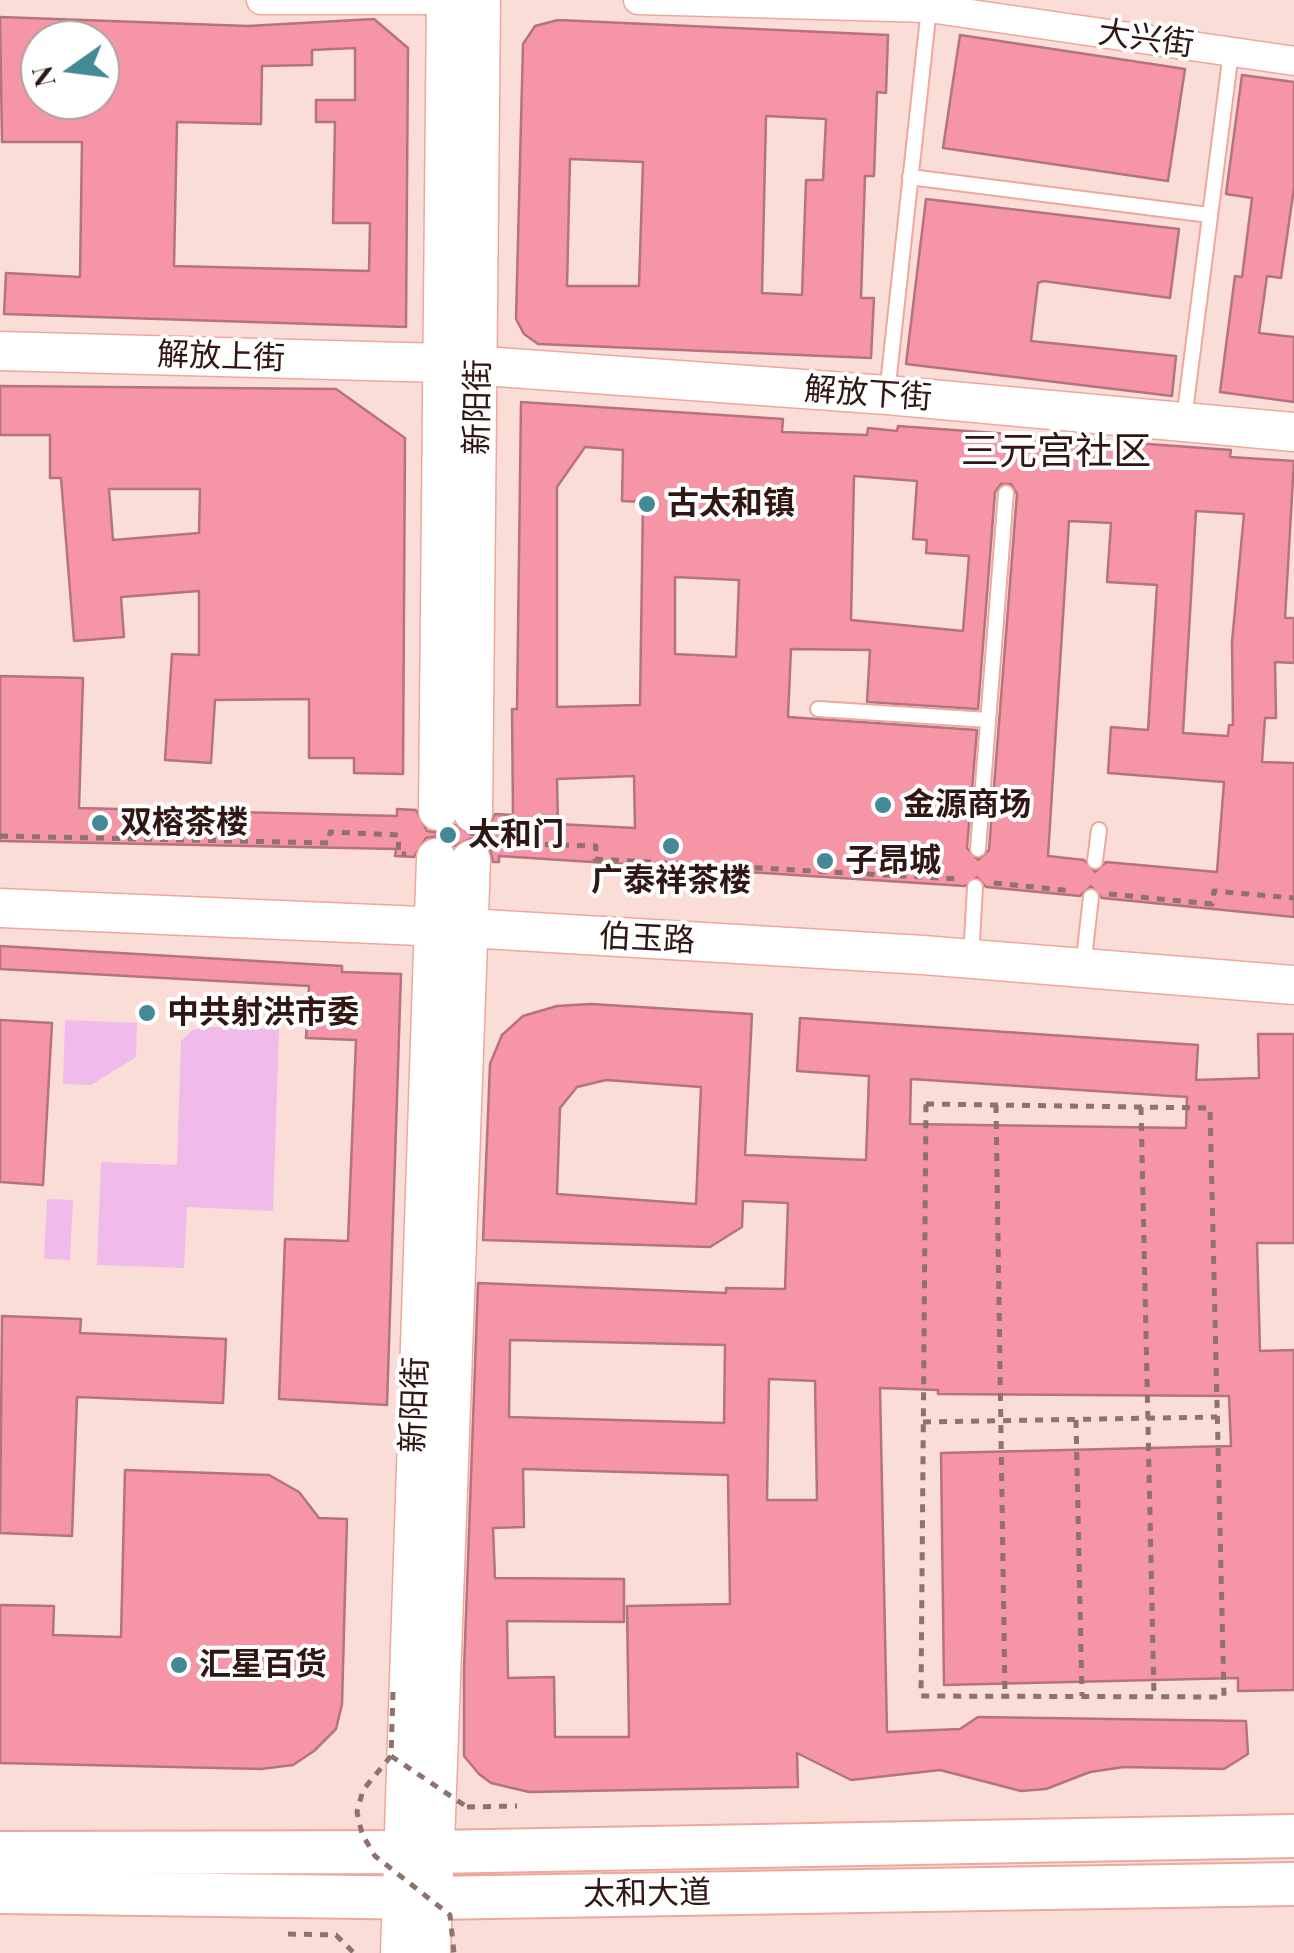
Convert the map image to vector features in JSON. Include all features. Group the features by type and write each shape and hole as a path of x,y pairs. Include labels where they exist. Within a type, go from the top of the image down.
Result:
{"main road":[{"name":"新阳街","path":"456,812 458,1"},
{"name":"解放上街","path":"0,351 460,365"},
{"name":"解放下街","path":"460,365 888,395 1012,412 1184,420 1294,432"},
{"name":"新阳街","path":"400,1953 416,1898 448,927 455,858"},
{"name":"伯玉路","path":"0,908 448,927 971,959 1294,985"},
{"name":"太和大道","path":"0,1853 418,1852 1294,1836"},
{"name":"太和大道","path":"0,1892 416,1898 1294,1884"},
{"name":"新阳街","path":"416,1898 430,1953"}],"street":[{"path":"260,0 458,1"},
{"name":"大兴街","path":"638,0 929,8 1294,61"}],"lane":[{"path":"888,395 929,8"},
{"path":"1184,420 1231,52"},
{"path":"910,176 1208,216"},
{"path":"978,849 1006,493"},
{"path":"818,709 988,720"},
{"path":"1095,860 1099,830"},
{"path":"971,959 976,886"},
{"path":"1083,968 1092,895"}],"path":[{"path":"0,836 329,843 330,832 347,832 399,835 398,854 455,858 497,840 596,846 595,859 875,872 1074,891"},
{"path":"1092,895 1212,904 1214,890 1294,898"},
{"path":"926,1104 996,1105 1210,1108 1224,1697 922,1696 926,1104"},
{"path":"996,1105 1005,1696"},
{"path":"1140,1107 1154,1697"},
{"path":"923,1422 1217,1417"},
{"path":"1076,1420 1082,1696"},
{"path":"393,1692 391,1756 364,1790 357,1812 362,1834 375,1856 450,1915 454,1953"},
{"path":"391,1756 468,1806 517,1806"},
{"path":"288,1934 336,1935 354,1953"}],"shaded area":[{"path":"65,1020 137,1023 136,1057 91,1085 63,1084"},
{"path":"279,1029 273,1211 187,1207 184,1268 97,1265 101,1162 177,1165 181,1041 192,1030"},
{"path":"47,1199 73,1200 70,1260 44,1259"}],"building":[{"path":"0,17 83,20 20,20 20,120 120,120 120,21 248,26 374,19 408,48 406,327 4,314 6,273 80,277 82,142 2,142","holes":["355,48 355,100 316,100 316,122 335,122 333,223 370,223 369,271 174,266 177,122 261,124 262,66 312,65 312,50"]},
{"path":"558,20 888,35 886,93 877,92 874,176 865,176 861,298 874,298 871,358 538,344 524,334 516,319 523,44 535,26","holes":["766,116 826,119 823,180 806,180 802,295 762,293","570,159 643,162 639,286 567,286"]},
{"path":"960,35 1185,69 1168,181 943,148"},
{"path":"1242,75 1294,82 1294,188 1281,278 1267,276 1259,333 1294,337 1294,402 1220,392 1235,276 1242,277 1252,198 1226,194"},
{"path":"926,199 1179,229 1170,298 1043,281 1038,283 1031,341 1176,356 1172,396 906,364"},
{"path":"0,386 336,389 405,438 403,774 354,773 354,758 309,758 309,699 215,700 211,763 165,760 172,654 199,655 199,591 121,597 124,637 74,641 61,478 50,478 50,435 0,435","holes":["109,489 200,489 199,533 113,540"]},
{"path":"521,402 783,419 782,432 867,435 868,428 897,431 898,426 1231,450 1230,457 1294,461 1285,618 1294,618 1294,663 1275,662 1276,718 1265,718 1262,762 1294,763 1294,917 1102,898 1091,886 1080,896 986,887 977,877 965,886 499,856 499,862 493,862 490,849 473,838 454,846 438,836 426,838 414,857 395,856 396,849 0,841 0,676 83,678 79,808 397,816 397,809 416,810 427,831 439,833 455,825 472,835 485,832 495,814 513,815 512,709 517,709","holes":["585,447 623,450 622,501 643,502 640,705 557,707 557,487","854,476 917,481 913,539 927,540 926,553 969,556 963,631 851,620","1001,484 1011,484 1017,494 989,850 978,860 967,848 977,730 788,717 791,649 870,650 867,702 978,709 995,492","1196,511 1244,514 1232,642 1233,725 1229,725 1228,736 1183,733","1069,521 1111,523 1107,582 1157,585 1148,730 1111,727 1108,773 1224,782 1217,872 1106,862 1095,872 1084,860 1048,856","675,577 739,580 736,657 675,654","634,776 635,828 558,824 557,779"]},
{"path":"0,946 342,966 342,972 401,974 387,1405 279,1399 285,1239 348,1241 356,1040 306,1038 309,986 0,969"},
{"path":"591,1004 752,1014 745,1155 866,1160 869,1076 797,1071 800,1018 1198,1045 1196,1080 1259,1078 1258,1034 1294,1034 1294,1243 1257,1243 1260,1351 1294,1350 1294,1690 1238,1691 1238,1678 944,1685 941,1453 1231,1446 1229,1396 938,1394 938,1390 880,1388 887,1732 960,1729 978,1717 1246,1721 1248,1754 1224,1769 1124,1767 1090,1772 1046,1789 1021,1791 940,1770 851,1780 797,1753 798,1787 529,1792 491,1783 479,1774 464,1756 478,1283 726,1293 726,1288 785,1289 788,1203 743,1201 742,1227 710,1247 483,1240 490,1064 502,1035 523,1016 557,1006","holes":["911,1079 1187,1097 1186,1128 910,1124","606,1080 701,1087 696,1204 557,1194 560,1108 577,1087","510,1340 725,1345 724,1423 509,1417","769,1379 815,1381 817,1500 767,1500","523,1469 728,1475 730,1604 627,1606 629,1737 555,1737 554,1677 508,1678 507,1621 624,1622 624,1579 495,1578 493,1528 524,1527"]},
{"path":"0,1020 52,1023 43,1185 0,1182"},
{"path":"2,1316 81,1319 80,1333 226,1339 223,1403 77,1397 72,1536 0,1533"},
{"name":"汇星百货","path":"125,1470 269,1475 299,1492 319,1518 347,1519 342,1704 336,1729 293,1765 261,1769 0,1763 0,1605 54,1606 53,1635 121,1637"}],"place":[{"name":"古太和镇","path":"647,504"},
{"name":"金源商场","path":"883,805"},
{"name":"双榕茶楼","path":"100,823"},
{"name":"太和门","path":"448,835"},
{"name":"广泰祥茶楼","path":"671,846"},
{"name":"子昂城","path":"825,861"},
{"name":"中共射洪市委","path":"147,1013"},
{"name":"汇星百货","path":"179,1665"}],"district":[{"name":"三元宫社区","path":"1056,452"}]}
